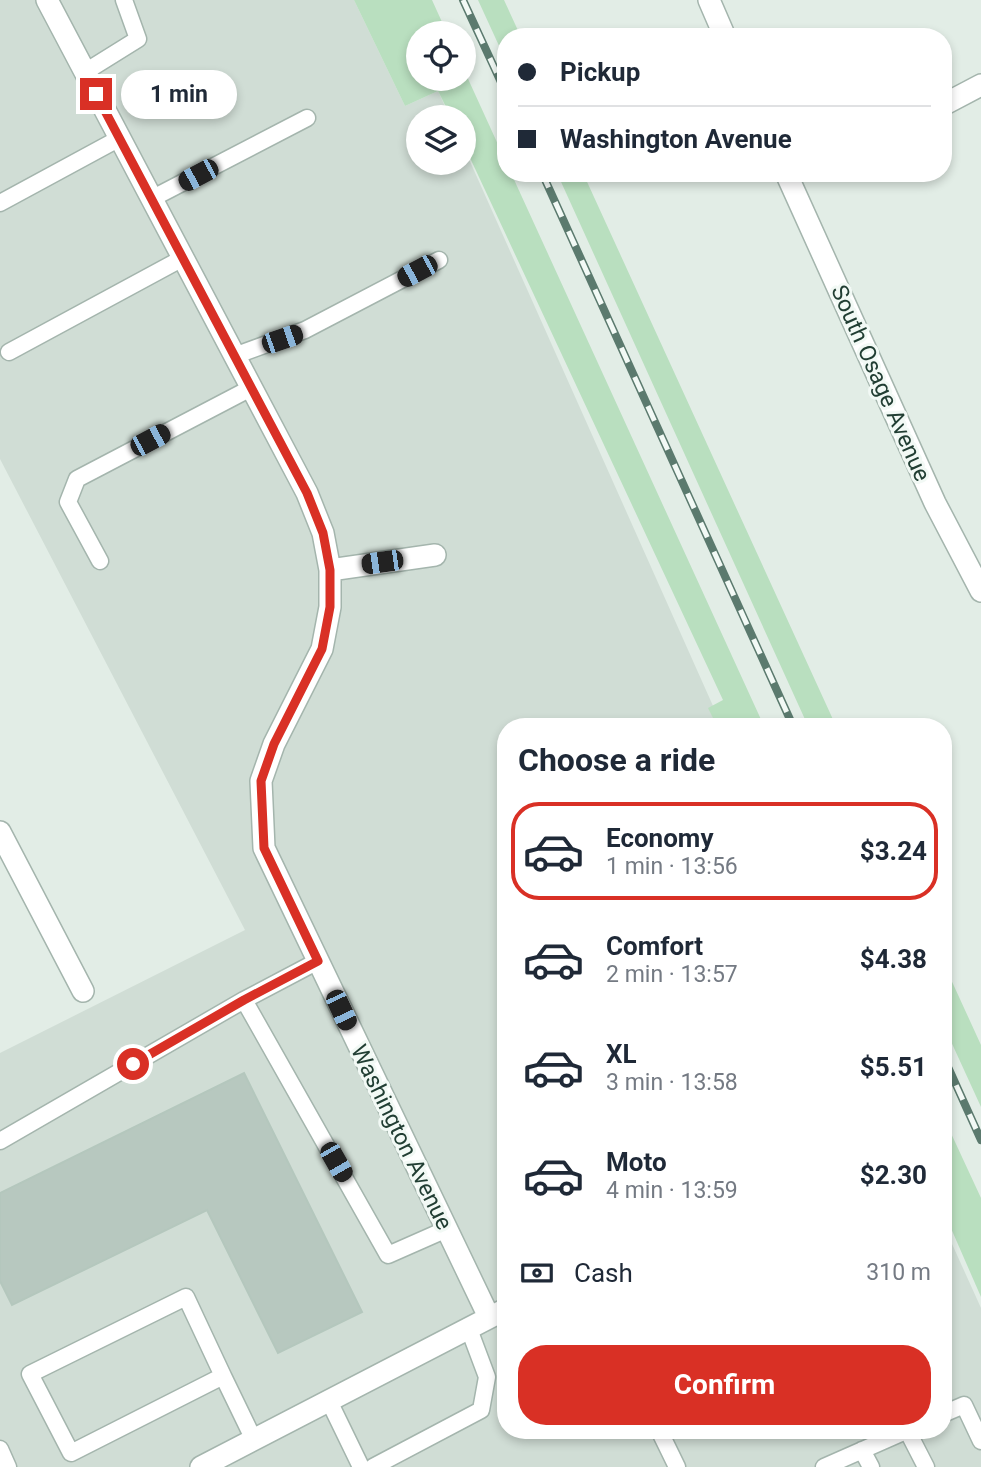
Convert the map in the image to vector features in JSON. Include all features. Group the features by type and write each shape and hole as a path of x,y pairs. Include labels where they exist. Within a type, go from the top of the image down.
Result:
{"street":[{"name":"Washington Avenue","path":"47,0 307,493 323,533 330,570 330,607 322,649 274,744 261,781 264,848 447,1228 497,1311"},
{"path":"709,0 721,28"},
{"path":"952,100 981,85"},
{"name":"South Osage Avenue","path":"797,182 934,503 973,555 981,591"},
{"path":"330,570 435,555"},
{"path":"2,841 83,991"},
{"path":"211,1465 497,1314"}],"lane":[{"path":"85,72 138,39 124,0"},
{"path":"152,199 307,118"},
{"path":"0,203 120,138"},
{"path":"9,352 183,258"},
{"path":"234,356 305,330 439,260"},
{"path":"100,561 68,502 77,479 251,388"},
{"path":"0,1140 244,1000 318,961"},
{"path":"244,1000 388,1255 447,1228"},
{"path":"223,1376 71,1453 30,1374 186,1297 254,1440"},
{"path":"373,1467 481,1410 487,1377 468,1329"},
{"path":"328,1401 361,1467"},
{"path":"952,1410 964,1405 981,1441"},
{"path":"663,1439 677,1467"},
{"path":"824,1467 887,1439"},
{"path":"912,1439 926,1467"},
{"path":"0,1449 8,1467"},
{"path":"862,1450 871,1467"}],"shaded area":[{"path":"0,0 354,0 406,106 406,175 476,175 718,718 497,718 497,1439 952,1439 952,1244 981,1308 981,1467 0,1467 0,1053 245,930 0,459"},
{"path":"438,91 444,105 407,105"}],"green space":[{"path":"354,0 432,0 442,21 406,21 406,91 438,91 406,106"},
{"path":"478,0 504,0 517,28 497,28 497,41"},
{"path":"438,91 474,91 497,142 497,182 515,182 760,718 713,718 708,708 723,700 476,171 476,105 445,105"},
{"path":"561,182 587,182 832,718 804,718"},
{"path":"952,982 981,1045 981,1107 952,1044"},
{"path":"952,1135 981,1198 981,1297 952,1231"}],"building":[{"path":"244,1073 362,1312 278,1353 207,1210 12,1305 0,1281 0,1193"}],"railway":[{"path":"463,0 497,74"},
{"path":"546,182 789,718"},
{"path":"952,1076 981,1140"}],"route":[{"path":"96,94 307,493 323,533 330,570 330,607 322,649 274,744 261,781 264,848 318,961 133,1064"}]}
